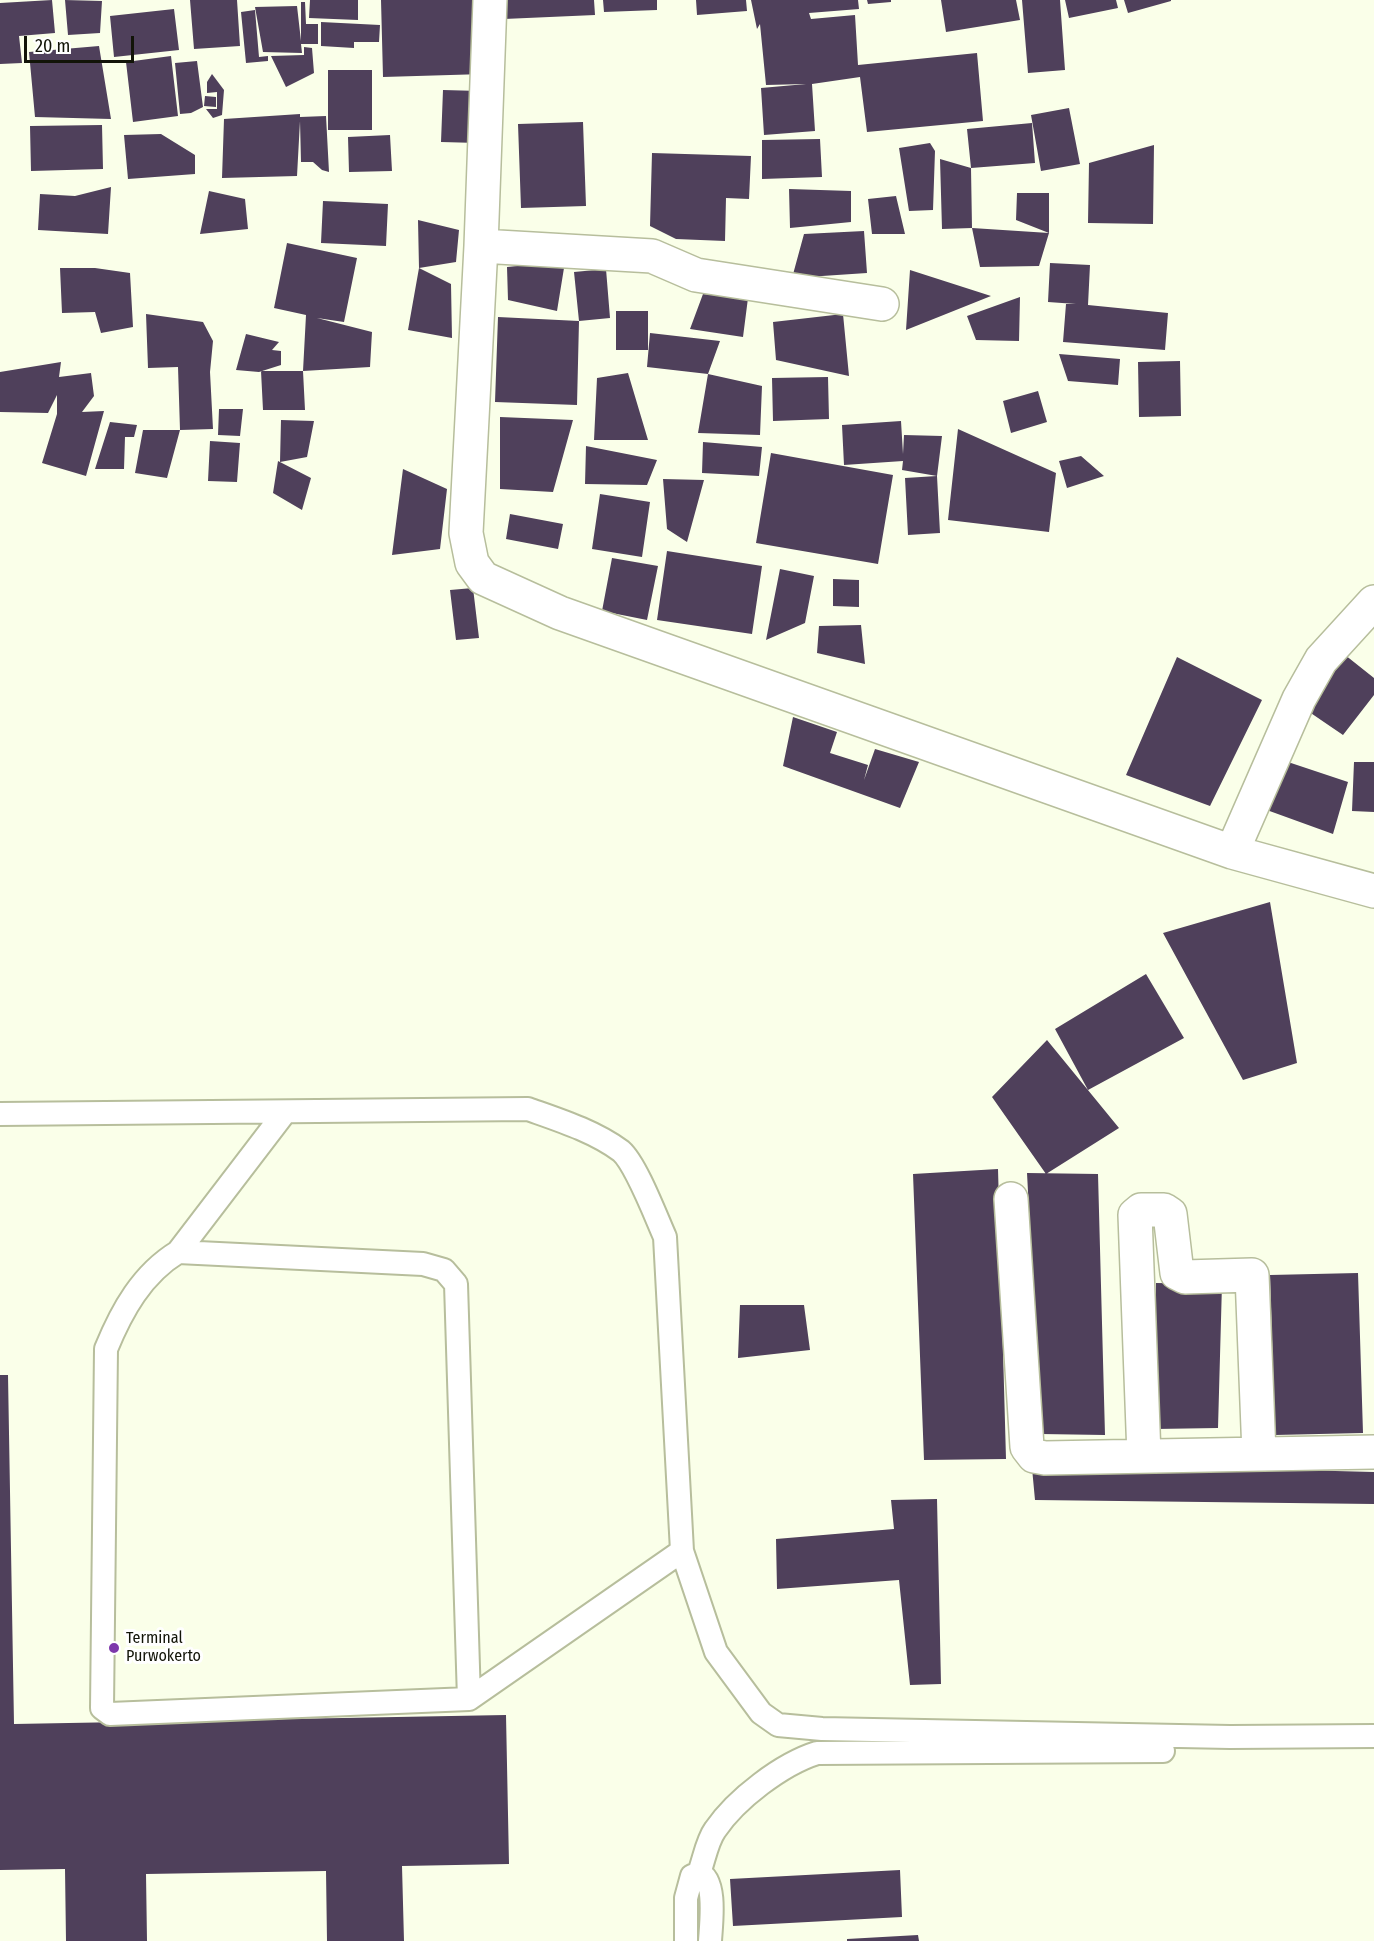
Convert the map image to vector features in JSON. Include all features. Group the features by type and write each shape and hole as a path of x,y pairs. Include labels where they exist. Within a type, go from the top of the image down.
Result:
{"street":[{"path":"490,0 481,246 466,533 472,563 483,578 560,613 1232,852 1374,891"},
{"path":"481,246 652,255 696,275 882,304"},
{"path":"1232,852 1281,739 1316,670 1374,602"},
{"path":"1011,1198 1027,1448 1034,1456 1045,1458 1374,1452"},
{"path":"1144,1456 1135,1215 1141,1209 1164,1210 1170,1214 1177,1274 1185,1277 1252,1275 1259,1454"}],"lane":[{"path":"0,1114 528,1109 573,1125 622,1152 648,1196 665,1237 682,1551 716,1652 761,1713 778,1725 822,1729 1016,1734 1374,1736"},
{"path":"285,1112 178,1252 162,1262 142,1282 118,1318 106,1350 102,1708 110,1714 468,1699 682,1551"},
{"path":"178,1252 423,1264 444,1270 456,1284 468,1699"},
{"path":"686,1941 687,1889 692,1876 699,1873 714,1831 745,1798 788,1765 817,1754 1374,1750"},
{"path":"699,1873 705,1876 709,1883 710,1941"}],"building":[{"path":"52,0 55,33 19,36 22,63 0,64 0,3"},
{"path":"65,0 102,1 100,33 68,35"},
{"path":"190,0 237,0 240,46 194,49"},
{"path":"310,0 358,0 358,20 309,18"},
{"path":"381,0 482,0 484,74 383,77"},
{"path":"503,0 594,0 595,15 504,19"},
{"path":"603,0 657,0 657,10 604,12"},
{"path":"696,0 746,0 747,11 697,15"},
{"path":"751,0 858,0 859,9 809,13 811,19 855,15 858,65 977,53 983,121 867,132 860,77 812,84 815,131 764,135 761,88 806,84 766,85 760,24 757,29"},
{"path":"867,0 891,0 891,2 868,4"},
{"path":"941,0 1016,0 1020,20 946,32"},
{"path":"1022,0 1060,0 1065,70 1028,73"},
{"path":"1065,0 1116,0 1118,8 1069,18"},
{"path":"1124,0 1171,0 1171,1 1128,13"},
{"path":"301,2 305,2 306,24 318,24 318,44 301,44 302,53 263,52 255,7 297,6 301,41"},
{"path":"174,9 179,50 114,57 110,16"},
{"path":"255,10 259,57 268,56 268,61 246,63 241,12"},
{"path":"321,22 380,25 379,42 354,42 354,48 321,46"},
{"path":"99,46 111,119 35,117 29,52"},
{"path":"304,47 312,48 314,73 286,87 271,56 304,55"},
{"path":"171,56 178,116 133,122 126,62"},
{"path":"197,61 203,107 191,113 180,114 175,63"},
{"path":"328,70 372,70 372,130 328,130"},
{"path":"212,74 224,90 222,115 213,118 206,109 217,109 217,92 207,93 207,82"},
{"path":"443,90 480,91 478,143 441,142"},
{"path":"205,96 216,97 216,107 204,106"},
{"path":"1069,108 1080,164 1041,171 1031,115"},
{"path":"300,114 300,117 326,116 329,172 322,170 313,162 301,162 300,121 297,176 222,178 224,119"},
{"path":"583,122 586,206 521,208 518,124"},
{"path":"1032,123 1035,163 971,168 967,129"},
{"path":"102,125 103,169 31,171 30,126"},
{"path":"161,134 195,155 195,174 128,179 124,135"},
{"path":"390,135 392,171 349,172 348,137"},
{"path":"820,139 822,177 762,179 762,140"},
{"path":"930,143 935,151 933,210 909,211 899,148"},
{"path":"1154,145 1153,224 1088,223 1089,163"},
{"path":"652,153 751,156 749,199 726,198 725,241 676,239 650,226"},
{"path":"940,159 971,168 972,228 942,229"},
{"path":"111,187 108,234 38,230 40,194 75,196"},
{"path":"789,189 851,191 851,222 790,228"},
{"path":"209,191 245,199 248,229 200,234"},
{"path":"1017,193 1049,193 1049,233 1016,220"},
{"path":"896,196 905,234 872,234 868,199"},
{"path":"323,201 388,204 386,246 321,243"},
{"path":"418,220 459,230 456,262 419,268"},
{"path":"972,228 1049,233 1039,266 980,267"},
{"path":"864,231 867,273 792,278 804,234"},
{"path":"287,243 357,258 344,322 317,318 372,332 370,367 303,371 306,315 274,308"},
{"path":"570,261 564,268 557,311 508,300 507,267"},
{"path":"1050,263 1090,265 1088,305 1168,313 1165,350 1063,342 1066,304 1076,304 1048,302"},
{"path":"60,268 95,268 130,273 133,327 101,333 95,312 62,313"},
{"path":"419,268 451,284 452,338 408,330"},
{"path":"606,269 610,318 579,321 574,272"},
{"path":"910,270 991,296 906,330"},
{"path":"703,294 748,298 743,337 690,329"},
{"path":"1020,297 1019,341 976,340 967,316"},
{"path":"616,311 648,311 648,350 616,350"},
{"path":"146,314 203,322 213,341 210,372 213,429 180,430 178,367 148,368"},
{"path":"843,314 849,376 776,360 773,322"},
{"path":"498,317 579,321 577,405 495,402"},
{"path":"650,333 720,341 708,374 647,367"},
{"path":"246,334 279,342 272,350 281,351 281,365 259,372 236,370"},
{"path":"1059,354 1120,359 1118,385 1068,381"},
{"path":"1180,361 1181,416 1139,417 1138,362"},
{"path":"61,362 59,377 91,373 94,396 82,412 104,411 86,476 42,463 57,414 57,395 48,413 0,412 0,372"},
{"path":"261,371 303,371 305,410 263,410"},
{"path":"628,373 648,440 594,440 597,378"},
{"path":"708,374 762,386 760,435 698,433"},
{"path":"828,377 829,419 773,421 772,378"},
{"path":"1038,391 1047,422 1011,433 1003,401"},
{"path":"219,409 243,409 240,436 218,435"},
{"path":"500,417 573,420 553,492 500,489"},
{"path":"281,420 314,421 307,457 280,462"},
{"path":"901,421 903,454 904,435 942,436 937,476 902,470 903,461 844,465 842,425"},
{"path":"110,422 137,425 134,437 125,437 124,469 95,469"},
{"path":"958,429 1056,473 1049,532 948,520"},
{"path":"143,430 180,430 167,478 135,473"},
{"path":"210,441 240,443 237,482 208,481"},
{"path":"703,442 762,447 759,476 702,473"},
{"path":"586,446 657,460 647,485 585,484"},
{"path":"771,453 893,475 878,564 756,543"},
{"path":"1081,456 1104,476 1067,488 1059,461"},
{"path":"278,461 311,478 302,510 273,493"},
{"path":"403,469 447,489 440,549 392,555"},
{"path":"937,476 940,533 908,535 905,478"},
{"path":"663,479 704,480 687,542 667,529"},
{"path":"600,494 650,502 642,557 592,549"},
{"path":"510,514 563,524 558,549 506,539"},
{"path":"667,551 762,566 752,634 657,620"},
{"path":"612,558 658,566 647,620 602,611"},
{"path":"780,569 814,576 805,623 766,640"},
{"path":"833,579 859,580 859,607 833,606"},
{"path":"473,588 479,638 456,640 450,590"},
{"path":"861,625 865,664 817,653 819,626"},
{"path":"1335,647 1374,678 1374,695 1343,735 1299,705"},
{"path":"1177,657 1262,700 1210,806 1126,775"},
{"path":"793,717 837,732 830,753 868,765 864,780 875,749 919,762 900,808 783,766"},
{"path":"1288,762 1348,782 1333,834 1264,809"},
{"path":"1354,762 1374,762 1374,812 1352,811"},
{"path":"1270,902 1297,1063 1243,1080 1163,933"},
{"path":"1146,974 1184,1038 1088,1090 1055,1029"},
{"path":"1047,1040 1119,1128 1046,1174 992,1097"},
{"path":"998,1169 1006,1459 924,1460 913,1174"},
{"path":"1027,1173 1098,1174 1105,1435 1041,1434"},
{"path":"1358,1273 1363,1433 1275,1435 1270,1275"},
{"path":"1156,1283 1222,1284 1218,1428 1155,1429"},
{"path":"740,1305 804,1305 810,1350 738,1358"},
{"path":"0,1375 8,1375 14,1724 506,1715 509,1864 402,1866 404,1941 327,1941 326,1871 146,1874 147,1941 66,1941 65,1869 0,1870"},
{"path":"1032,1468 1219,1468 1374,1472 1374,1504 1035,1500"},
{"path":"937,1499 941,1684 910,1685 899,1580 777,1589 776,1539 894,1529 891,1500"},
{"path":"900,1870 902,1917 733,1926 730,1879"},
{"path":"918,1935 919,1941 847,1941 847,1939"}],"place":[{"name":"Terminal Purwokerto","path":"114,1648"}]}
